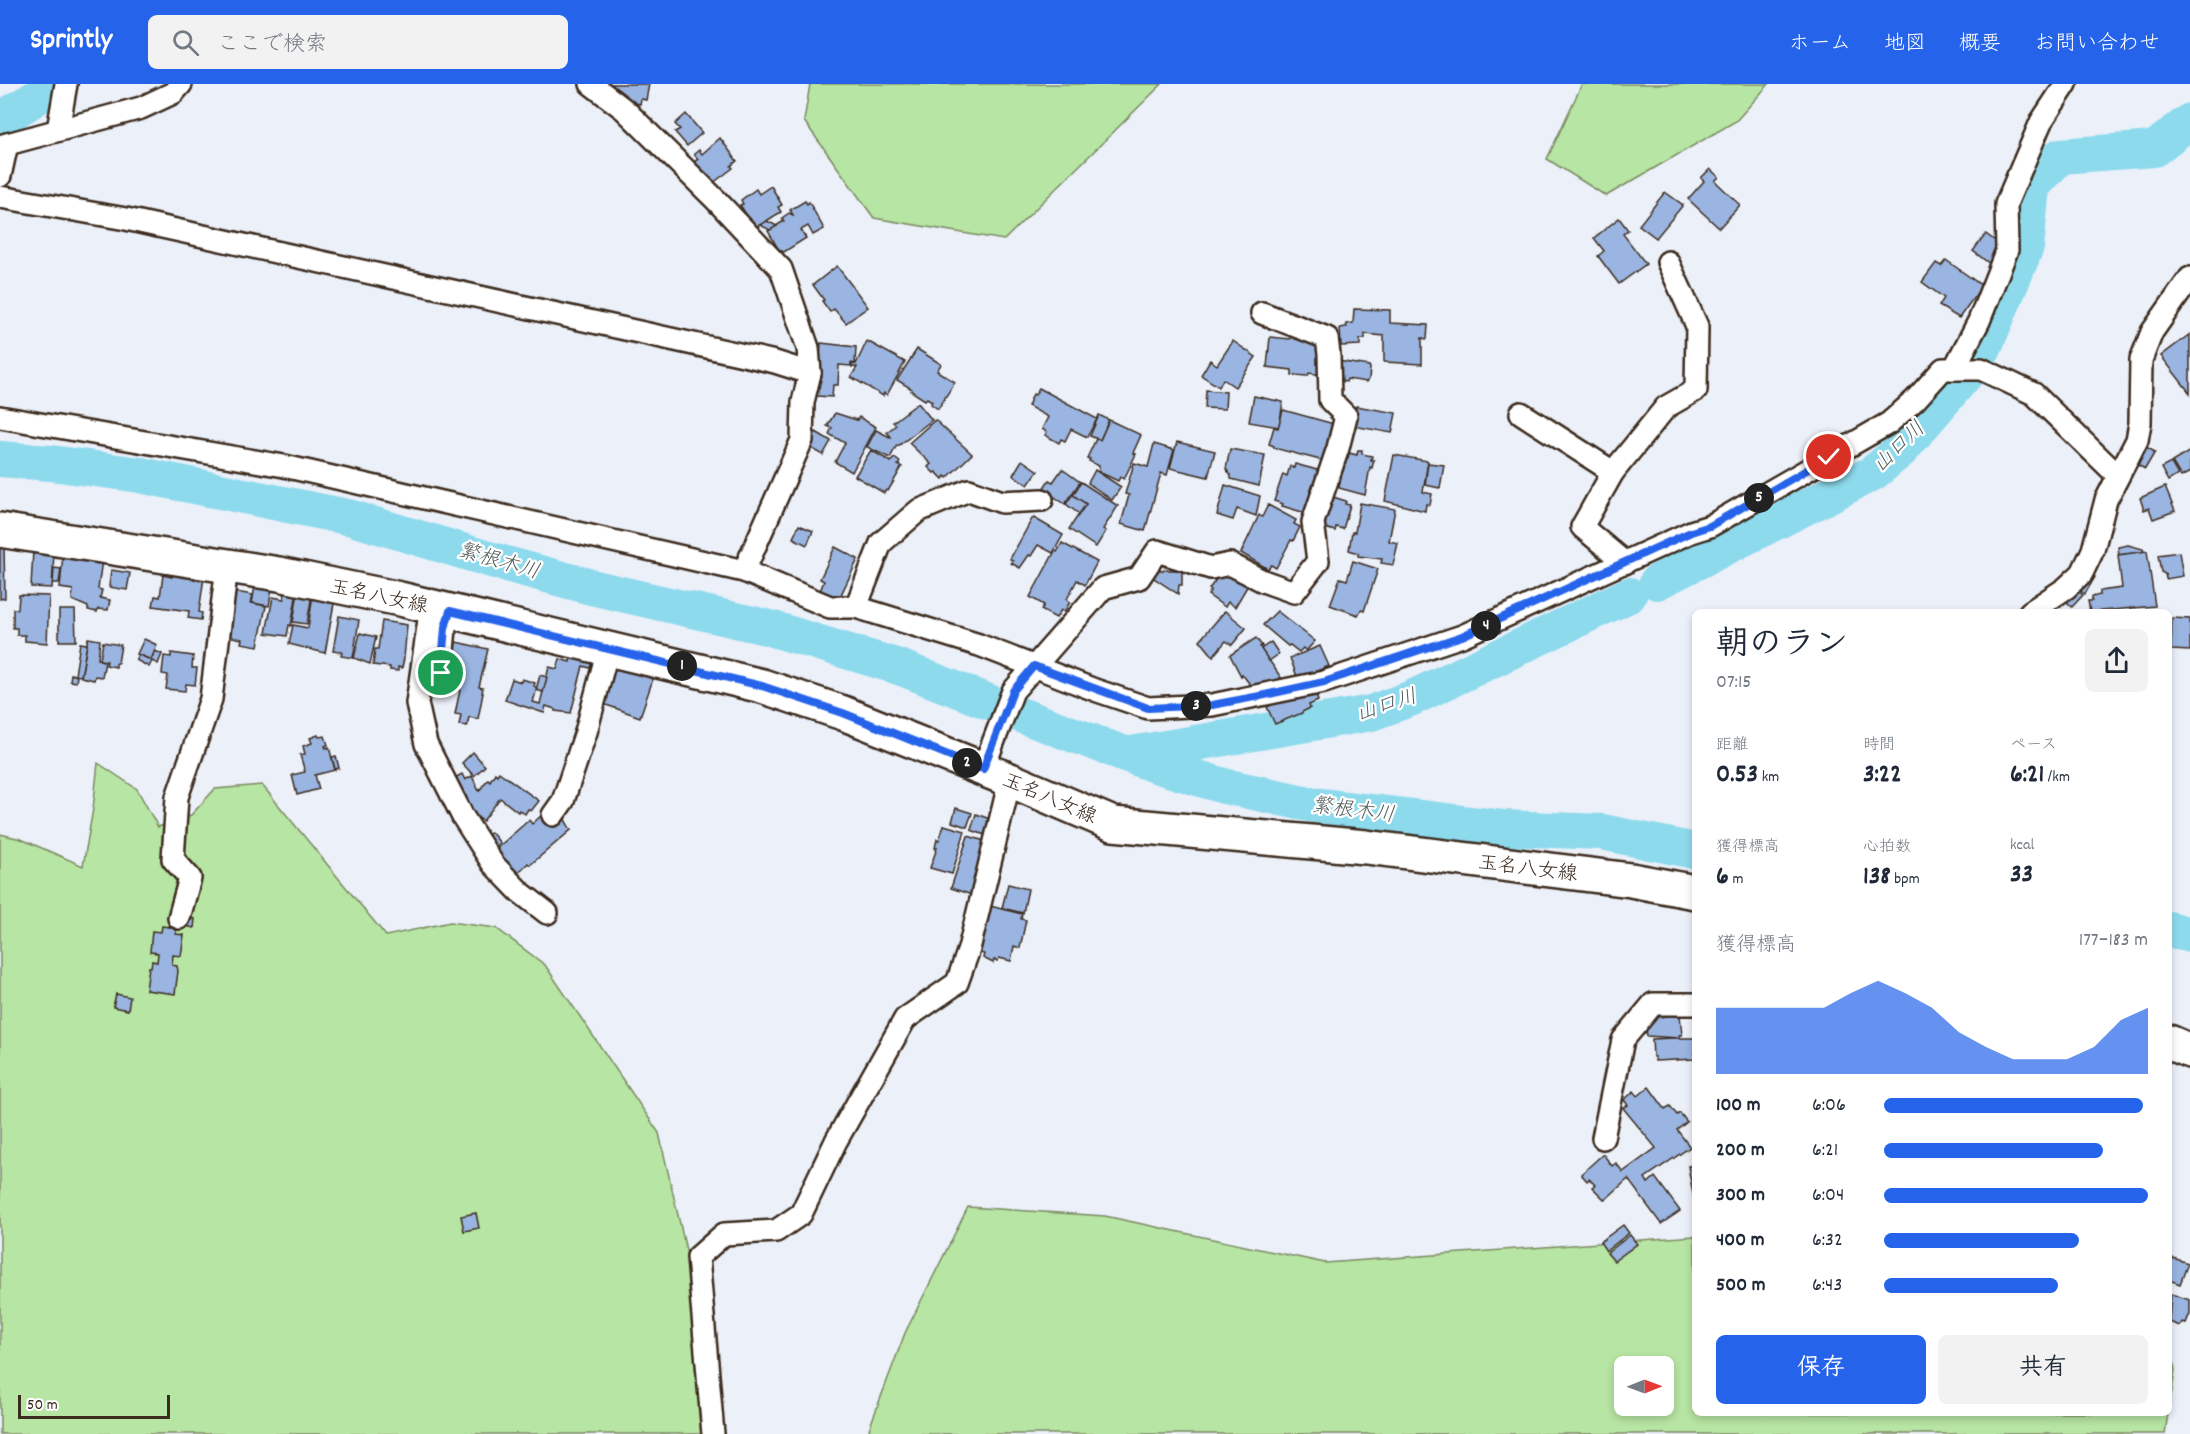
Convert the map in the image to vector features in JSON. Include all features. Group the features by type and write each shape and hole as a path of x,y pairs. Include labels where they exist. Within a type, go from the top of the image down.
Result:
{"main road":[{"name":"玉名八女線","path":"0,530 279,574 440,608 762,686 843,713 997,774 1113,824 1366,847 1631,880 1692,891"},
{"path":"2172,1043 2190,1051"}],"street":[{"path":"0,176 4,145 141,108 173,93 181,84"},
{"path":"591,84 625,110 716,200 780,270 808,348 810,373 803,402 802,441 744,571"},
{"path":"1954,369 1979,321 2007,250 2006,204 2041,122 2067,84"},
{"path":"58,130 65,89"},
{"path":"0,197 137,222 776,362 810,373"},
{"path":"1625,563 1582,527 1613,472 1666,407 1696,390 1697,326 1668,262"},
{"path":"2034,609 2066,588 2082,573 2093,550 2106,500 2137,440 2140,423 2141,360 2152,332 2190,278"},
{"path":"713,1434 698,1257 724,1234 776,1231 801,1214 836,1141 905,1019 957,983 969,949 997,774 1013,691 1103,588 1138,578 1157,551 1211,568 1230,564 1263,581 1294,592 1318,561 1313,522 1338,448 1346,416 1330,400 1327,338 1262,313"},
{"path":"0,417 284,466 744,571 830,607 856,607 979,645 1148,708 1212,705 1324,682 1462,636 1691,532 1710,526 1889,423 1915,400 1943,369 1981,369 2034,394 2118,476"},
{"path":"1521,413 1613,472"},
{"path":"856,607 881,543 918,511 969,489 1002,502 1042,500"},
{"path":"179,918 190,878 172,860 177,797 211,699 227,566"},
{"path":"440,608 445,628 441,673"},
{"path":"440,608 417,703 426,744 463,817 493,864 520,892 547,913"},
{"path":"553,815 563,801 586,732 608,649"},
{"path":"1604,1138 1623,1040 1653,1004 1692,1004"}],"green space":[{"path":"810,84 1162,84 1004,240 874,218 804,121"},
{"path":"1582,84 1769,84 1736,121 1606,196 1547,159"},
{"path":"98,763 137,789 158,827 191,815 215,789 262,785 386,936 450,922 496,928 545,965 659,1133 705,1332 714,1434 0,1434 0,834 21,839 83,866"},
{"path":"968,1207 1105,1216 1325,1263 1692,1236 1692,1416 2168,1416 2165,1434 872,1434 869,1429 905,1333"},
{"path":"2172,1354 2175,1371 2172,1390"}],"building":[{"path":"608,84 649,84 646,100 641,99 640,104 611,98"},
{"path":"686,114 702,133 687,146 675,132 680,129 675,124"},
{"path":"720,138 737,161 731,166 733,168 709,186 690,165 698,159 694,154 699,150 702,154"},
{"path":"1710,169 1719,177 1715,181 1740,205 1719,228 1688,199 1704,181 1701,178"},
{"path":"771,186 782,205 778,207 781,212 755,228 740,205 743,204 741,200 756,189 759,194"},
{"path":"1665,192 1683,205 1656,238 1639,225"},
{"path":"805,201 807,204 809,202 824,229 813,235 808,226 801,230 806,238 784,252 780,252 768,231 784,221 782,218 789,213 793,215 790,210"},
{"path":"1619,218 1628,230 1623,234 1646,264 1619,284 1598,256 1604,251 1594,238"},
{"path":"767,221 777,226 770,230 760,225"},
{"path":"1986,234 2007,250 1994,267 1973,251"},
{"path":"1946,260 1982,286 1959,318 1939,306 1944,298 1922,282 1936,263 1941,266"},
{"path":"837,266 868,307 846,323 834,309 830,312 813,285"},
{"path":"1354,309 1390,310 1390,323 1428,325 1427,339 1422,338 1422,364 1384,362 1384,336 1365,334 1365,339 1360,339 1360,345 1341,346 1340,328 1353,323"},
{"path":"2190,334 2190,393 2161,356"},
{"path":"1290,336 1325,343 1322,375 1309,373 1308,376 1292,375 1292,370 1267,367 1270,337 1290,339"},
{"path":"867,341 905,362 887,395 884,393 883,396 851,377 857,367 852,367 852,364 856,364"},
{"path":"1233,341 1256,357 1235,387 1223,379 1219,387 1201,375 1210,360 1217,365"},
{"path":"821,343 856,347 855,364 839,365 838,385 833,385 832,397 817,396"},
{"path":"917,349 941,364 937,371 955,382 938,409 931,404 932,401 927,398 925,400 897,380"},
{"path":"1338,361 1369,366 1369,379 1367,382 1336,380"},
{"path":"1039,388 1097,419 1087,437 1071,429 1065,441 1061,439 1059,443 1045,435 1047,432 1042,429 1048,417 1028,406 1033,394 1035,395"},
{"path":"1206,390 1226,392 1225,409 1205,408"},
{"path":"1254,396 1283,402 1279,427 1249,422"},
{"path":"918,403 932,420 897,445 890,458 867,447 876,430 892,438 887,432 896,425 893,422"},
{"path":"1356,406 1396,413 1392,433 1353,426"},
{"path":"1283,410 1334,424 1324,461 1274,448 1269,444 1274,427 1278,428"},
{"path":"835,413 857,420 859,417 876,427 852,472 835,462 845,443 829,434 832,428 827,426"},
{"path":"1099,415 1109,420 1100,440 1090,436"},
{"path":"935,420 972,454 947,478 945,476 943,479 928,467 931,464 909,443"},
{"path":"1109,420 1141,435 1133,453 1136,454 1124,479 1120,477 1118,481 1099,472 1099,466 1087,458 1096,439 1100,440"},
{"path":"816,432 831,441 823,455 808,446"},
{"path":"1177,442 1215,451 1208,477 1170,468"},
{"path":"1154,444 1174,450 1167,475 1161,473 1145,531 1121,524 1129,495 1125,494 1134,463 1148,467"},
{"path":"2141,444 2155,452 2145,469 2132,462"},
{"path":"1230,449 1265,455 1259,486 1231,479 1226,469"},
{"path":"871,450 891,462 894,458 900,462 898,465 902,467 888,491 884,493 855,476"},
{"path":"1358,450 1362,450 1362,454 1372,456 1371,460 1374,460 1372,468 1370,467 1365,495 1339,488 1341,476 1338,475 1341,458 1348,459 1349,453 1357,455"},
{"path":"2190,451 2190,472 2181,477 2172,462"},
{"path":"1394,455 1428,461 1423,492 1432,494 1430,505 1426,504 1425,511 1385,501"},
{"path":"1022,460 1038,471 1028,485 1013,475"},
{"path":"1428,463 1444,465 1440,488 1425,485"},
{"path":"2171,463 2178,475 2168,481 2161,468"},
{"path":"1295,464 1317,470 1321,477 1309,514 1282,506 1283,504 1274,501 1283,474 1287,476 1290,466 1294,468"},
{"path":"1062,469 1080,482 1065,504 1043,489 1049,480 1053,482"},
{"path":"1095,470 1121,487 1112,500 1088,483"},
{"path":"1081,482 1118,506 1103,529 1106,531 1096,547 1069,529 1086,504 1073,495"},
{"path":"1225,485 1260,496 1256,516 1237,509 1233,520 1217,515"},
{"path":"2165,487 2175,511 2153,519 2149,508 2144,510 2140,498"},
{"path":"1074,492 1073,495 1086,504 1079,514 1066,504"},
{"path":"1330,496 1346,501 1345,504 1350,505 1343,529 1336,527 1335,531 1321,527"},
{"path":"1360,503 1395,509 1389,541 1398,543 1393,565 1381,563 1382,559 1358,556 1358,553 1349,550"},
{"path":"1268,505 1296,520 1294,524 1300,527 1276,568 1271,565 1268,569 1241,553 1259,515 1262,517"},
{"path":"1034,518 1063,535 1053,553 1038,545 1020,568 1011,563 1013,561 1010,559"},
{"path":"799,525 813,531 807,545 793,538"},
{"path":"1062,543 1097,562 1085,585 1077,580 1067,599 1070,602 1064,612 1061,610 1056,618 1041,610 1044,605 1030,597 1055,551 1057,552"},
{"path":"2128,545 2143,549 2144,552 2119,555 2118,547"},
{"path":"0,547 4,547 5,598 0,599"},
{"path":"835,547 858,559 837,603 827,599 829,595 820,591 824,581 820,579"},
{"path":"33,550 54,552 52,588 31,587"},
{"path":"2147,551 2155,606 2089,609 2088,601 2100,595 2100,591 2122,588 2118,555"},
{"path":"2179,552 2183,576 2166,579 2165,574 2161,572 2158,555"},
{"path":"63,554 102,560 98,589 102,590 100,598 110,600 108,610 98,609 97,612 88,610 88,607 72,600 73,590 60,588"},
{"path":"1353,561 1378,569 1364,611 1361,610 1358,615 1330,605 1340,578 1347,580"},
{"path":"54,568 61,569 59,583 53,583"},
{"path":"1225,569 1248,585 1235,607 1228,602 1225,607 1208,595 1211,590 1209,589"},
{"path":"111,570 130,573 127,590 109,587"},
{"path":"1148,570 1182,570 1182,585 1179,585 1178,594 1148,574"},
{"path":"173,572 204,577 199,612 202,613 201,620 188,618 189,611 153,606 155,596 160,597 163,575 172,577"},
{"path":"2087,572 2095,577 2085,594 2076,588"},
{"path":"255,586 272,588 269,606 252,603"},
{"path":"2074,588 2083,595 2072,607 2064,599"},
{"path":"285,590 297,592 287,636 266,633 273,597 284,599"},
{"path":"236,592 253,595 251,603 266,606 258,646 241,643 242,639 223,635 227,596 235,598"},
{"path":"298,592 312,594 307,624 293,622"},
{"path":"313,594 335,598 325,653 289,644 293,625 308,628"},
{"path":"19,595 49,596 47,643 25,641 25,635 17,635 17,628 13,628 13,609 18,609"},
{"path":"59,610 75,610 76,641 59,641"},
{"path":"1225,611 1246,628 1232,645 1226,641 1213,656 1200,640"},
{"path":"1277,611 1315,641 1306,651 1303,648 1299,652 1290,645 1288,646 1263,625"},
{"path":"339,616 359,620 353,658 341,656 342,652 333,651"},
{"path":"2172,618 2190,619 2190,651 2172,650"},
{"path":"382,621 407,625 404,658 402,668 398,667 398,671 390,670 390,667 373,665"},
{"path":"360,633 376,637 370,664 354,658"},
{"path":"88,638 100,640 98,659 105,662 102,677 95,676 94,680 81,677"},
{"path":"1256,638 1282,679 1258,695 1242,674 1241,676 1230,655"},
{"path":"144,639 157,645 151,660 137,654"},
{"path":"103,642 121,645 116,667 106,665 107,661 100,660"},
{"path":"456,642 488,649 479,687 483,688 483,693 478,719 469,717 467,726 459,725 461,715 455,714 460,690 450,687 451,680 447,679 450,651 454,652"},
{"path":"1271,642 1279,654 1269,661 1261,649"},
{"path":"80,643 87,644 81,676 75,675"},
{"path":"1320,646 1329,666 1298,679 1290,658"},
{"path":"155,651 162,654 158,664 152,661 149,667 136,660 139,655 151,660"},
{"path":"171,653 193,656 192,668 197,668 195,685 186,684 185,691 166,689 168,675 162,674 164,656 171,657"},
{"path":"571,656 592,662 590,668 583,666 571,713 555,711 546,706 544,713 505,700 512,679 521,682 522,679 535,683 534,686 537,688 533,702 540,704 549,667 557,669 560,659 570,662"},
{"path":"607,663 653,679 640,717 598,702"},
{"path":"71,674 77,676 76,682 70,681"},
{"path":"540,675 547,677 543,692 536,690"},
{"path":"1313,685 1318,701 1309,705 1310,708 1302,713 1275,724 1267,707"},
{"path":"318,735 319,737 325,736 328,745 325,746 329,747 335,770 315,775 319,789 297,795 292,775 305,772 300,755 305,754 303,746 312,743 310,738"},
{"path":"473,752 485,766 474,776 462,763"},
{"path":"336,756 339,768 335,769 332,757"},
{"path":"499,772 539,801 531,811 528,809 525,814 519,810 518,812 500,798 483,821 466,809 449,781 462,774 465,780 472,776 479,791 488,779 490,781 495,773 497,775"},
{"path":"552,806 560,811 571,830 517,874 496,849 529,820 532,824"},
{"path":"956,808 972,813 967,827 952,822"},
{"path":"976,814 990,819 985,835 971,830"},
{"path":"944,825 965,831 952,874 930,868 937,848 935,848 937,839 939,840"},
{"path":"491,832 500,843 495,848 486,837"},
{"path":"968,836 988,842 972,895 951,888"},
{"path":"1008,884 1028,889 1023,913 1002,908"},
{"path":"990,906 1022,914 1021,919 1026,920 1020,948 1014,946 1011,961 999,958 993,963 983,958 984,954 976,952"},
{"path":"188,918 195,919 194,928 186,926"},
{"path":"162,926 176,928 176,934 184,935 181,956 173,955 172,965 177,966 178,971 175,994 146,990 149,967 152,961 157,962 158,953 150,952 152,931 161,932"},
{"path":"116,994 130,997 128,1010 113,1007"},
{"path":"1680,1015 1682,1035 1679,1035 1679,1038 1647,1036 1645,1021 1647,1018"},
{"path":"1692,1038 1692,1059 1655,1061 1652,1039"},
{"path":"1649,1087 1665,1109 1670,1106 1687,1122 1677,1130 1690,1147 1645,1178 1648,1183 1655,1177 1680,1211 1661,1224 1628,1179 1605,1200 1592,1187 1595,1185 1581,1174 1603,1154 1612,1166 1616,1163 1623,1172 1656,1148 1623,1108 1628,1105 1624,1100 1634,1091 1638,1096"},
{"path":"1692,1165 1692,1189 1688,1166"},
{"path":"476,1213 479,1228 464,1231 461,1216"},
{"path":"1623,1225 1629,1233 1606,1251 1600,1242"},
{"path":"1630,1235 1637,1244 1614,1261 1607,1253"},
{"path":"2173,1258 2188,1263 2180,1284 2172,1281"},
{"path":"2172,1294 2190,1300 2190,1313 2186,1323 2182,1322 2180,1326 2172,1323"}],"waterway":[{"path":"0,120 58,84"},
{"name":"山口川","path":"1983,350 2026,247 2032,187 2060,156 2154,149 2190,121"},
{"name":"山口川","path":"1657,582 1873,473 1901,450 1966,374"},
{"name":"繁根木川","path":"0,459 51,463 140,475 352,518 595,588 770,628 899,667 989,702"},
{"name":"山口川","path":"1131,754 1371,713 1412,698 1629,595"},
{"name":"繁根木川","path":"1023,716 1152,764 1224,786 1314,805 1505,828 1602,832 1692,850"},
{"name":"繁根木川","path":"2172,930 2190,935"}],"route":[{"path":"441,673 445,628 450,611 762,686 843,713 983,769 1013,691 1034,666 1148,708 1212,705 1324,682 1462,636 1691,532 1710,526 1829,457"}]}
